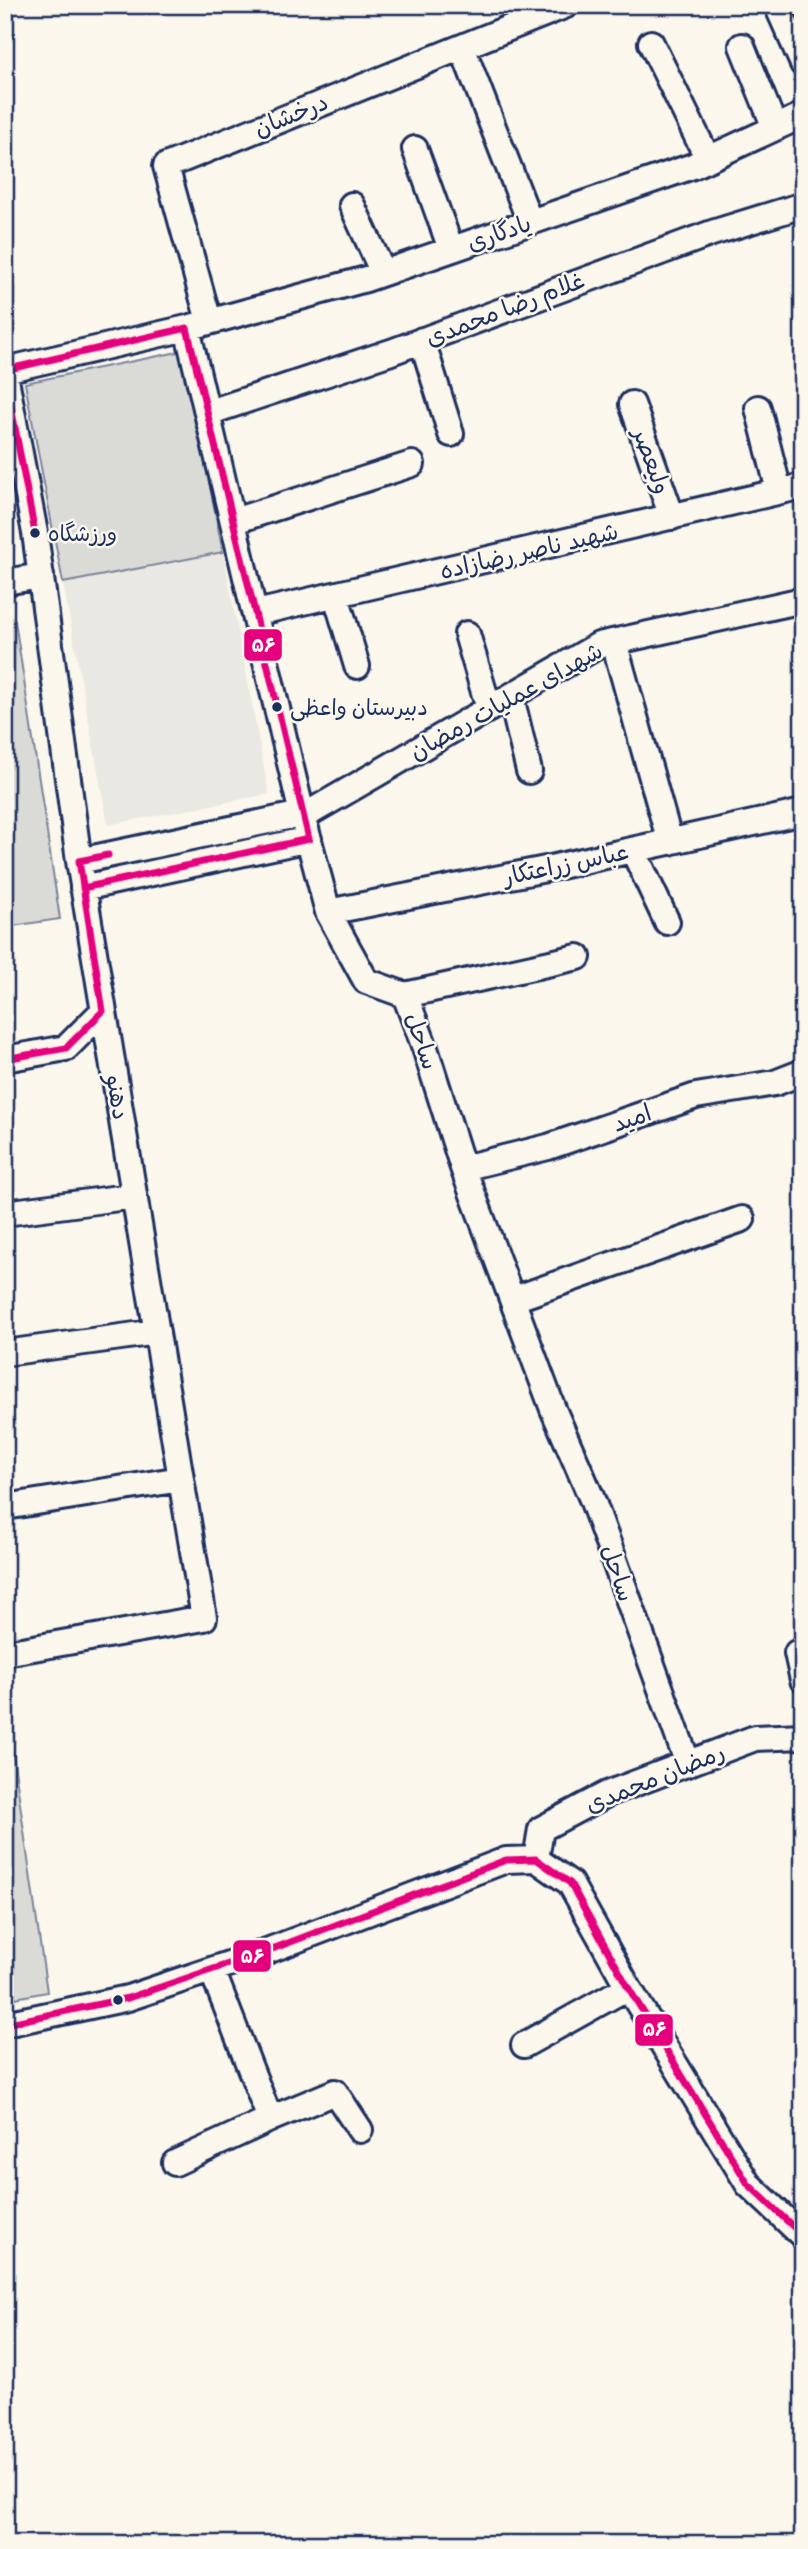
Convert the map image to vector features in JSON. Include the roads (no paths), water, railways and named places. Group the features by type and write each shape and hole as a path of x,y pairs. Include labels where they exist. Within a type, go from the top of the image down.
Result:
{"street":[{"name":"درخشان","path":"198,325 166,166 562,6"},
{"path":"779,10 803,64"},
{"path":"651,43 708,159"},
{"path":"742,46 775,128"},
{"path":"462,47 530,222"},
{"name":"یادگاری","path":"198,325 383,273 530,222 708,159 803,115"},
{"path":"415,149 451,249"},
{"path":"352,205 383,273"},
{"name":"غلام رضا محمدی","path":"207,413 422,340 712,233 803,205"},
{"name":"دهنو","path":"5,1653 204,1618 83,888 41,576 5,372 198,325"},
{"name":"ساحل","path":"198,325 207,413 302,814 328,912 366,981 405,995 425,1048 463,1168 553,1409 592,1499 688,1764"},
{"path":"422,340 451,434"},
{"name":"ولیعصر","path":"632,404 672,517"},
{"path":"758,408 791,488"},
{"path":"234,521 412,464"},
{"name":"شهید ناصر رضازاده","path":"256,613 791,488"},
{"path":"5,582 41,576"},
{"path":"336,596 357,666"},
{"name":"شهدای عملیات رمضان","path":"79,860 311,812 599,645 803,600"},
{"path":"467,634 489,709"},
{"path":"614,642 670,842"},
{"path":"510,697 529,771"},
{"name":"عباس زراعتکار","path":"328,912 633,850 803,812"},
{"path":"83,888 309,839"},
{"path":"633,850 667,922"},
{"path":"405,995 578,957"},
{"path":"5,1059 66,1048 103,1010"},
{"name":"امید","path":"463,1168 548,1147 696,1096 775,1083 803,1072"},
{"path":"5,1213 134,1196"},
{"path":"514,1299 742,1219"},
{"path":"5,1353 157,1332"},
{"path":"5,1507 181,1479"},
{"path":"797,1653 803,1680"},
{"name":"رمضان محمدی","path":"537,1859 541,1829 607,1794 755,1738 803,1736"},
{"path":"5,2024 128,1998 267,1951 506,1860 537,1859 570,1883 628,1987 748,2184 803,2236"},
{"path":"212,1970 270,2119"},
{"path":"524,2045 628,1987"},
{"path":"175,2163 335,2092 360,2130"}],"place":[{"name":"ورزشگاه","path":"35,533"},
{"name":"دبیرستان واعظی","path":"277,707"}]}
